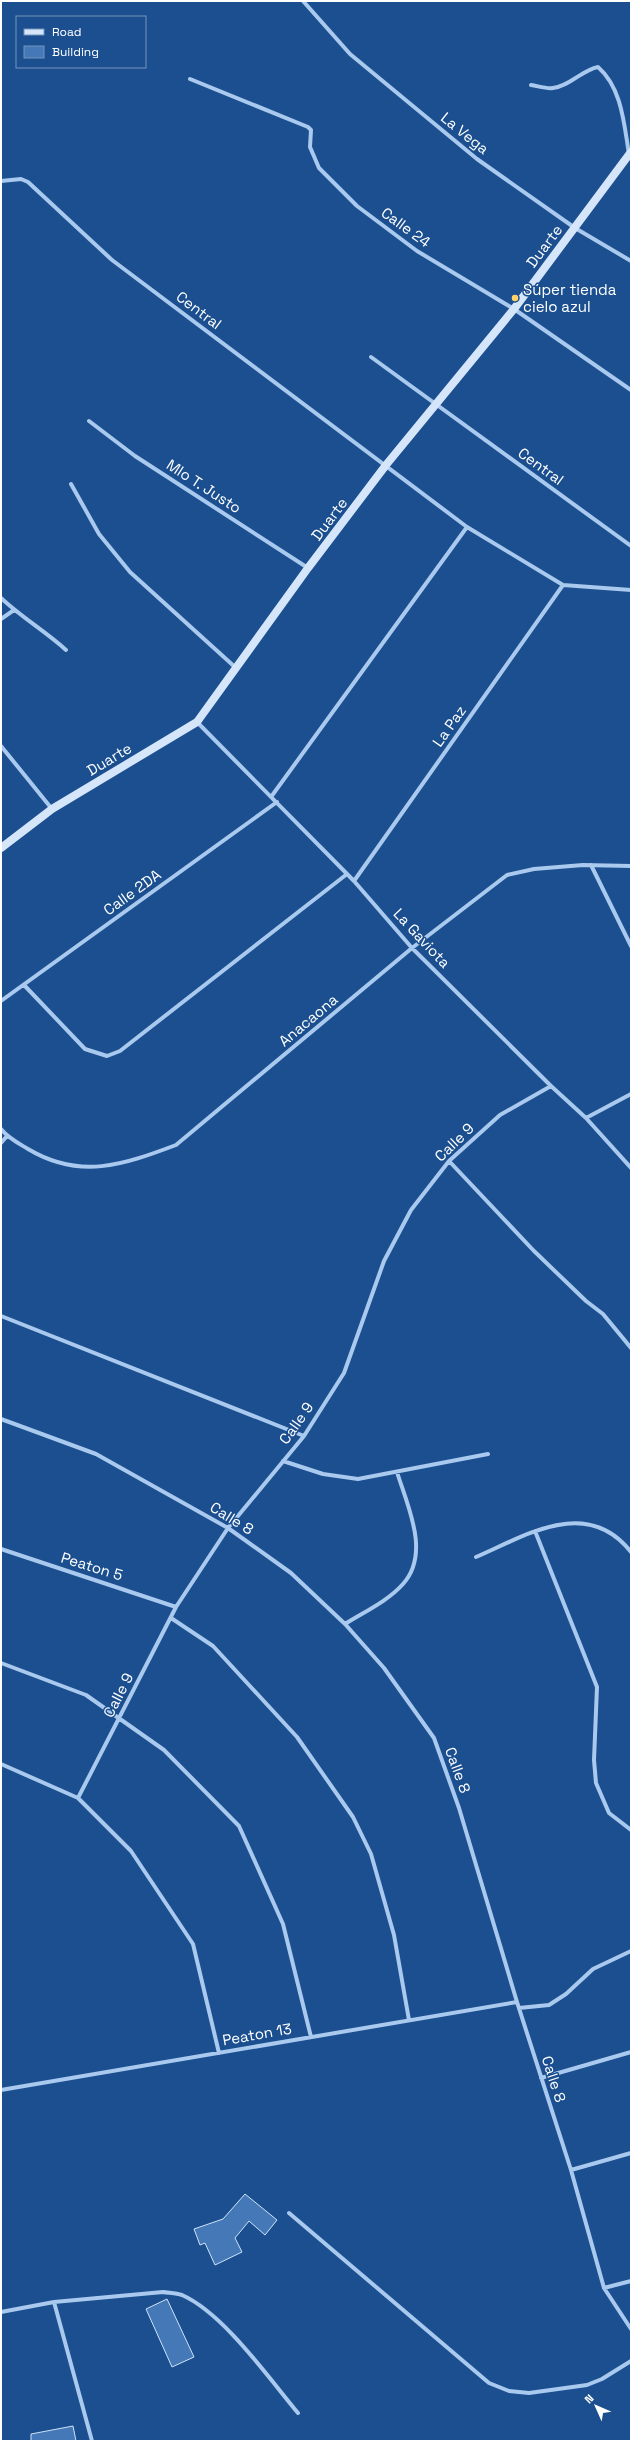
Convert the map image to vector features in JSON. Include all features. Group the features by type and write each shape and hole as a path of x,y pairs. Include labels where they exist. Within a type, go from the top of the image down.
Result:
{"street":[{"name":"La Vega","path":"303,1 350,54 477,159 576,228 631,261"},
{"path":"531,85 551,88 560,86 590,68 598,67 608,76 615,90 624,120 630,153"},
{"name":"Calle 24","path":"190,79 308,127 311,130 309,139 312,155 319,168 357,206 418,251 514,309 631,390"},
{"name":"Duarte","path":"1,848 52,809 197,722 308,568 386,465 514,309 576,228 630,153"},
{"name":"Central","path":"1,181 21,179 28,182 112,260 467,527 563,584"},
{"name":"Central","path":"371,358 631,546"},
{"name":"Mlo T. Justo","path":"89,421 135,456 308,568"},
{"path":"71,484 99,534 130,572 236,668"},
{"path":"271,797 467,527"},
{"path":"563,584 631,590"},
{"name":"La Paz","path":"354,881 563,584"},
{"path":"1,598 14,610 44,631 66,650"},
{"path":"1,619 14,610"},
{"name":"La Gaviota","path":"197,722 354,881 412,948 551,1086 586,1118 631,1168"},
{"path":"1,746 52,809"},
{"name":"Calle 2DA","path":"1,1001 277,802"},
{"path":"592,865 631,946"},
{"name":"Anacaona","path":"1,1129 7,1136 44,1158 79,1168 110,1165 144,1157 176,1145 412,948 507,875 534,869 592,865 631,866"},
{"path":"24,985 85,1049 107,1056 120,1051 347,874"},
{"name":"Calle 9","path":"78,1798 120,1719 176,1607 228,1528 304,1436 344,1373 384,1261 412,1210 448,1161 500,1116 551,1086"},
{"path":"586,1118 631,1094"},
{"path":"1,1143 7,1136"},
{"path":"448,1161 534,1251 586,1301 603,1314 631,1348"},
{"path":"1,1316 304,1436"},
{"name":"Calle 8","path":"1,1419 96,1454 228,1528 291,1573 345,1624 384,1668 434,1738 459,1808 517,2002 571,2170 604,2288 631,2329"},
{"path":"283,1461 323,1474 348,1479 397,1472 488,1454"},
{"path":"345,1624 390,1596 411,1573 416,1556 416,1535 397,1472"},
{"path":"476,1557 535,1531 568,1522 583,1522 610,1532 621,1540 631,1552"},
{"path":"535,1531 597,1687 594,1760 596,1783 609,1813 631,1830"},
{"name":"Peaton 5","path":"1,1549 176,1607"},
{"path":"171,1618 213,1646 297,1737 353,1817 371,1854 394,1935 409,2020"},
{"path":"1,1663 86,1695 164,1750 239,1826 283,1924 311,2037"},
{"path":"1,1764 78,1798 131,1851 193,1944 219,2053"},
{"path":"519,2008 549,2005 566,1994 593,1969 631,1951"},
{"name":"Peaton 13","path":"1,2090 517,2002"},
{"path":"541,2078 631,2052"},
{"path":"571,2170 631,2153"},
{"path":"289,2213 489,2383 509,2391 529,2393 587,2385 602,2379 631,2361"},
{"path":"604,2288 631,2282"},
{"path":"1,2312 54,2302 163,2292 181,2294 206,2309 223,2324 298,2412"},
{"path":"54,2302 92,2441"}],"building":[{"path":"245,2194 277,2220 265,2235 249,2221 235,2238 242,2252 215,2265 205,2243 200,2245 194,2229 223,2219"},
{"path":"167,2299 194,2357 172,2367 146,2309"},
{"path":"73,2426 76,2441 31,2441 31,2434"}],"place":[{"name":"Súper tienda cielo azul","path":"515,298"}]}
